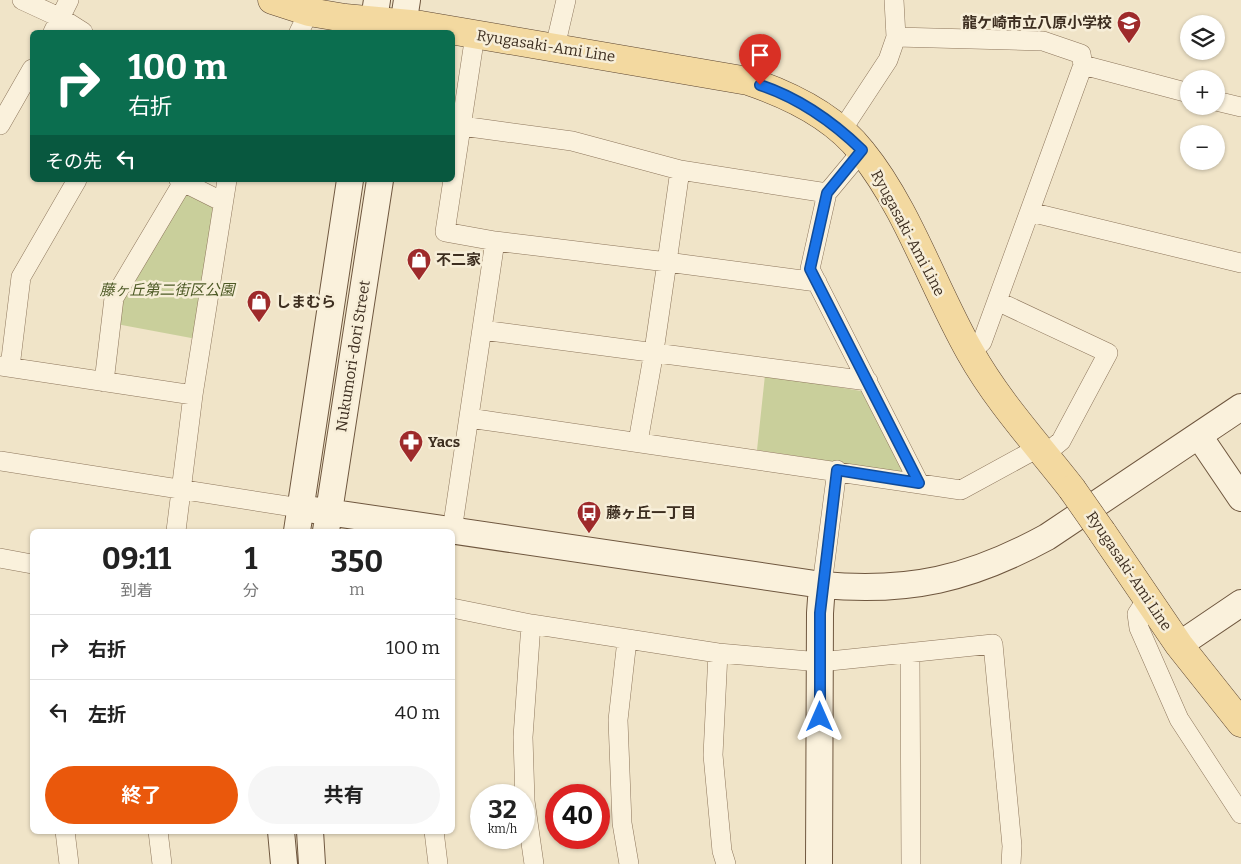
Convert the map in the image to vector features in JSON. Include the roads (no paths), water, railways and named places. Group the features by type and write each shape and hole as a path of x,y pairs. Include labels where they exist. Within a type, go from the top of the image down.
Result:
{"main road":[{"name":"Ryugasaki-Ami Line","path":"272,0 304,22 374,18 404,19 453,30"},
{"name":"Ryugasaki-Ami Line","path":"455,30 748,81 795,100 842,130 862,150 891,197 970,353 997,394 1072,489 1179,645 1241,722"}],"street":[{"path":"22,0 57,25 76,30"},
{"path":"57,25 69,0"},
{"path":"554,47 566,0"},
{"path":"842,130 888,60 896,37 894,0"},
{"path":"455,170 475,35"},
{"path":"896,37 1043,41 1081,54 1083,65 982,342 970,353"},
{"path":"1083,65 1180,91"},
{"path":"0,125 30,79"},
{"path":"1225,103 1241,107"},
{"path":"462,126 572,141 680,170 827,193"},
{"path":"862,150 827,193 810,269 919,483"},
{"path":"638,442 654,351 680,170"},
{"path":"76,182 21,278 5,366 194,395"},
{"path":"104,382 114,298 180,182"},
{"path":"183,182 223,202"},
{"path":"176,529 194,395 227,182"},
{"name":"Nukumori-dori Street","path":"299,520 350,182"},
{"name":"Nukumori-dori Street","path":"327,522 380,182"},
{"path":"453,182 445,232 495,241 816,282"},
{"path":"1030,212 1241,263"},
{"path":"452,529 495,241"},
{"path":"469,418 837,470 961,490 1061,441 1108,353 997,301"},
{"path":"482,330 654,351 868,381"},
{"path":"455,531 822,585 895,587 931,583 965,574 1005,559 1046,537 1241,408"},
{"path":"1199,436 1241,498"},
{"path":"0,461 182,489 299,520 424,529"},
{"path":"819,864 822,585 837,470"},
{"path":"0,558 30,564"},
{"path":"1147,599 1137,614 1139,628 1179,719 1241,814"},
{"path":"1179,645 1241,603"},
{"path":"455,609 627,640 718,653 820,662 993,644 1012,846 1011,864"},
{"path":"531,624 523,737 525,801 534,864"},
{"path":"627,640 618,720 622,823 629,864"},
{"path":"718,653 713,755 722,851 726,864"},
{"path":"910,654 911,864"},
{"path":"65,834 69,864"},
{"path":"158,834 162,864"},
{"path":"281,834 284,864"},
{"path":"310,834 312,864"},
{"path":"434,834 438,864"}],"place":[{"name":"龍ケ崎市立八原小学校","path":"1129,44"},
{"name":"不二家","path":"419,281"},
{"name":"しまむら","path":"259,323"},
{"name":"Yacs","path":"411,463"},
{"name":"藤ヶ丘一丁目","path":"589,534"}],"park label":[{"name":"藤ヶ丘第二街区公園","path":"167,290"}]}
